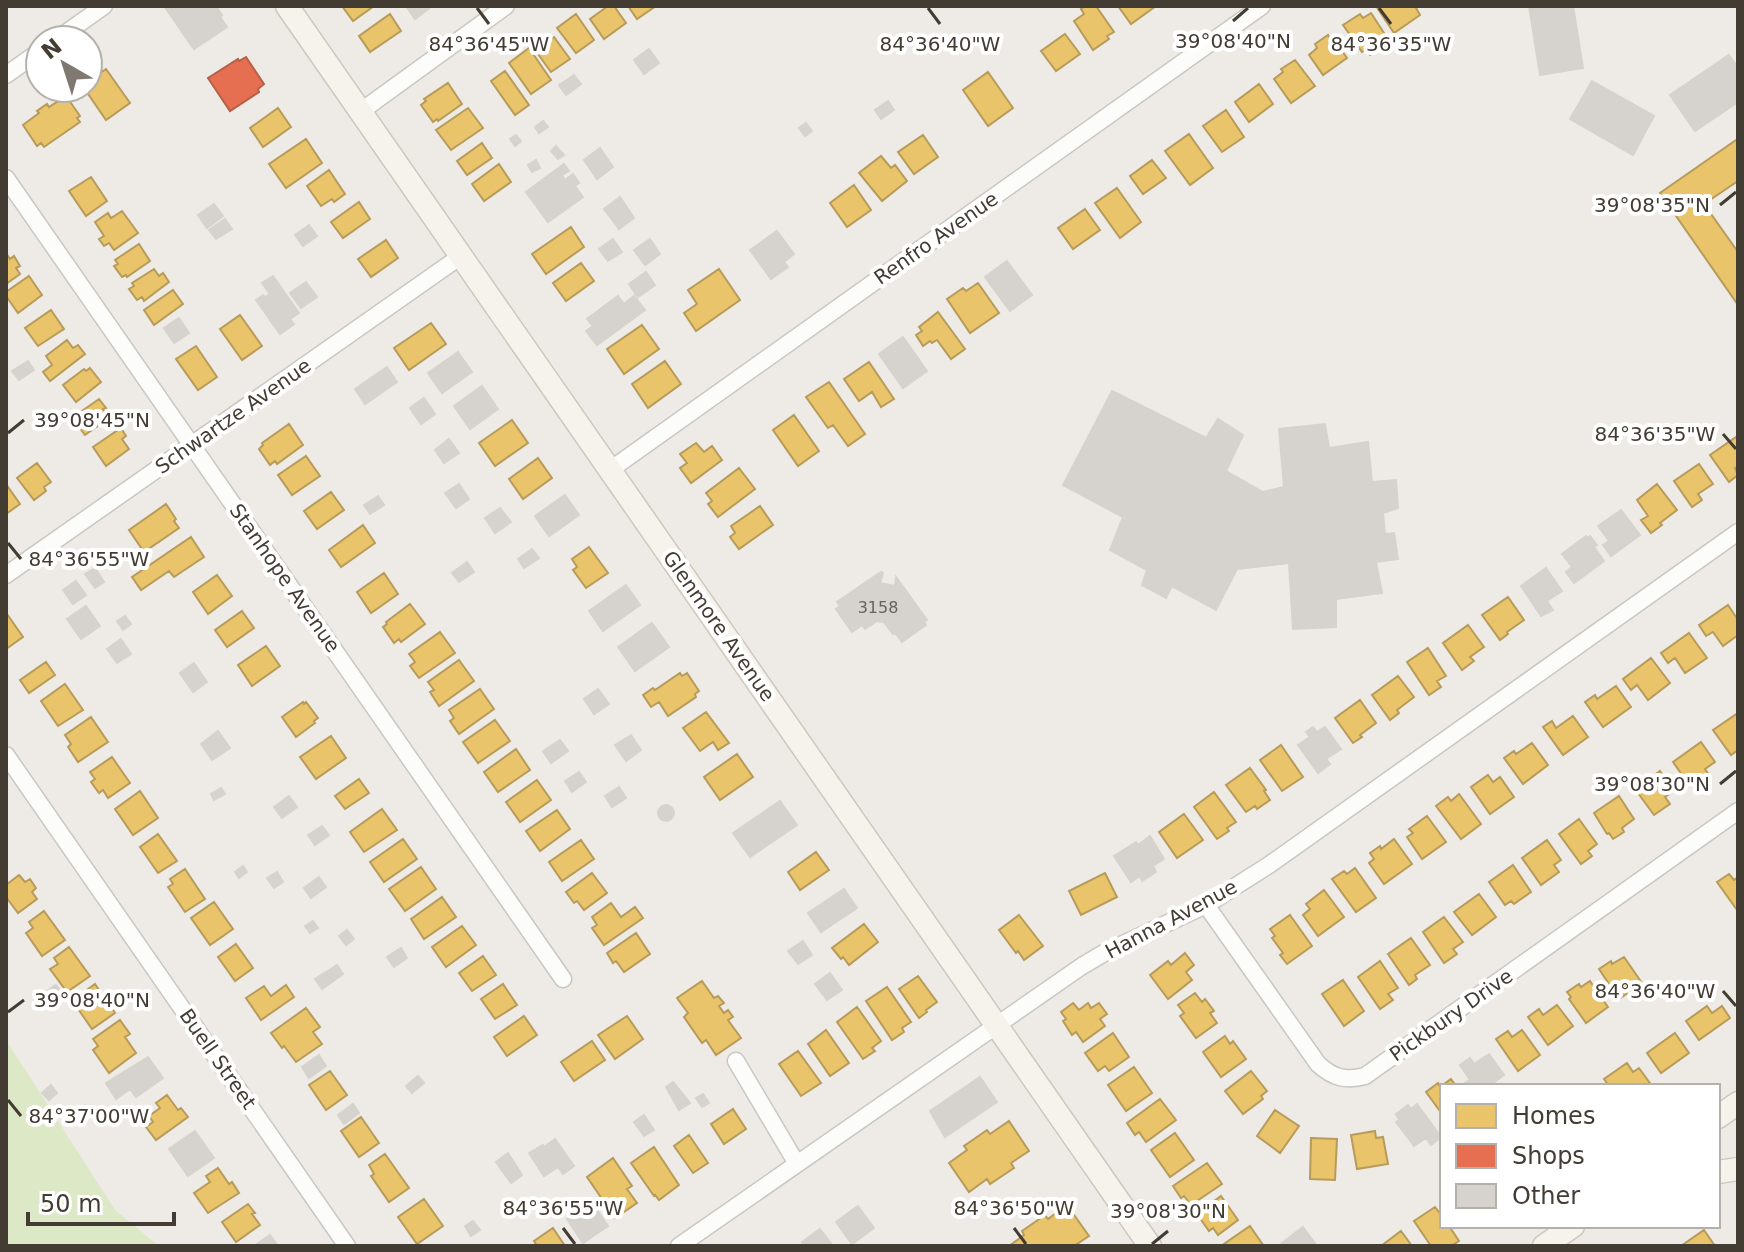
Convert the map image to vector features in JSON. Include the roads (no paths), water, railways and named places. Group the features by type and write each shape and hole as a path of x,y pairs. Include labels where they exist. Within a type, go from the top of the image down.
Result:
{"street":[{"path":"79,24 104,6"},
{"name":"Glenmore Avenue","path":"287,6 1150,1246"},
{"path":"360,112 506,6"},
{"name":"Renfro Avenue","path":"610,470 1262,6"},
{"path":"6,75 24,62"},
{"name":"Stanhope Avenue","path":"6,178 563,979"},
{"name":"Schwartze Avenue","path":"6,575 461,256"},
{"name":"Hanna Avenue","path":"679,1246 1082,966 1206,905 1269,865 1738,532"},
{"name":"Buell Street","path":"6,755 347,1246"},
{"name":"Pickbury Drive","path":"1206,905 1318,1064 1327,1073 1352,1079 1365,1076 1738,811"},
{"path":"736,1061 797,1164"},
{"path":"1720,1116 1738,1103"},
{"path":"1544,1246 1570,1228"}]}
